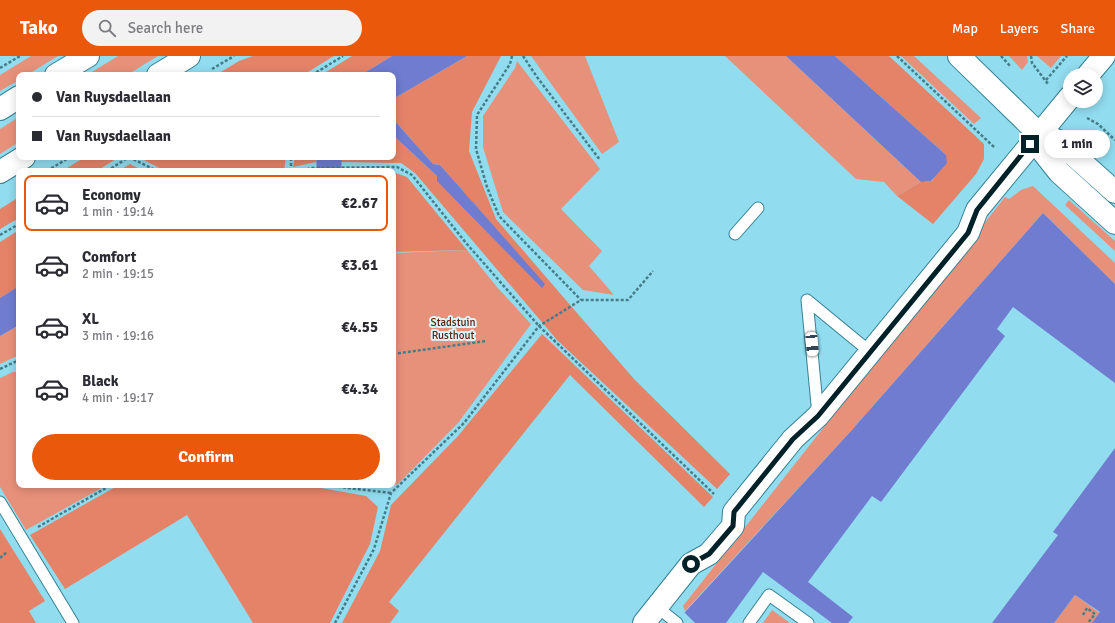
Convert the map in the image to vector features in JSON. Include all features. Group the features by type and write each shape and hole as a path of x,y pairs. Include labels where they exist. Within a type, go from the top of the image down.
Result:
{"street":[{"path":"61,72 88,56"},
{"path":"163,72 189,56"},
{"path":"958,56 1038,133 1058,141 1115,192"},
{"path":"1094,68 1104,56"},
{"path":"0,109 16,99"},
{"path":"651,615 691,564 709,554 733,526 734,512 793,439 818,416 869,351 968,233 977,210 1038,133 1063,105"},
{"path":"1038,133 1044,153 1059,172 1115,223"},
{"path":"0,172 19,160"}],"lane":[{"path":"735,234 758,208"},
{"path":"818,416 807,300 869,351"},
{"path":"0,502 73,623"},
{"path":"749,623 769,595 808,623"},
{"path":"651,615 676,623"}],"path":[{"path":"0,68 20,56"},
{"path":"209,71 234,56"},
{"path":"317,72 343,56"},
{"path":"512,56 510,64 477,115 476,149 487,187 499,216 581,300"},
{"path":"523,56 537,77 600,160"},
{"path":"897,56 1013,165"},
{"path":"1046,80 1067,56"},
{"path":"52,168 65,160"},
{"path":"112,168 124,160"},
{"path":"135,160 151,168"},
{"path":"311,168 397,167 412,176 466,243 539,326 734,512"},
{"path":"0,235 16,226"},
{"path":"335,623 374,549 391,493 464,423 539,326 581,300 628,300 653,271"},
{"path":"396,354 486,341"},
{"path":"0,369 15,362"},
{"path":"0,558 23,539 28,532 106,488"},
{"path":"348,488 391,493"},
{"path":"1082,615 1087,608 1095,614 1088,623"}],"green space":[{"path":"31,56 58,56 32,72 16,72 16,82 0,91 0,75"},
{"path":"118,56 158,56 132,72 92,72"},
{"path":"531,56 585,56 619,142 602,154"},
{"path":"725,56 786,56 921,182 897,196 884,182 856,179"},
{"path":"901,56 914,56 981,118 974,124"},
{"path":"1009,56 1027,56 1028,62 1022,70"},
{"path":"1037,56 1061,56 1051,68"},
{"path":"517,61 600,169 561,209 602,251 589,266 614,295 583,290 503,212 483,147 483,116 515,68"},
{"path":"16,119 16,144 0,154 0,129"},
{"path":"1033,186 1115,263 1115,284 1043,213 851,431 685,611 683,606 1005,197 1009,199 1021,190"},
{"path":"1069,200 1115,241 1115,251 1065,205"},
{"name":"Stadstuin Rusthout","path":"467,250 497,287 531,324 458,423 396,485 396,253"},
{"path":"16,327 16,356 0,364 0,336"},
{"path":"16,372 16,488 102,488 26,530 0,487 0,378"},
{"path":"1075,595 1100,613 1092,623 1054,623"},
{"path":"772,610 790,623 763,623"}],"shaded area":[{"path":"253,56 334,56 308,72 221,72 239,61"},
{"path":"352,56 392,56 366,72 326,72"},
{"path":"467,56 501,56 472,112 469,151 496,219 634,379 730,474 717,489 557,340 415,173 401,163 341,162 341,160 396,160 396,138 437,176 438,181 544,284 440,165 433,164 396,122 396,97"},
{"path":"835,56 889,56 984,144 984,159 976,174 933,224 897,196 921,182 932,181 946,155"},
{"path":"80,160 114,160 102,168 67,168"},
{"path":"144,160 286,160 284,168 159,168"},
{"path":"294,160 316,160 316,162 293,167"},
{"path":"130,164 138,168 123,168"},
{"path":"396,173 407,177 467,250 396,252"},
{"path":"16,199 16,220 0,229 0,209"},
{"path":"16,232 16,288 0,298 0,242"},
{"path":"542,334 713,497 704,507 570,375 389,602 399,611 390,623 342,623 380,551 391,505 458,436"},
{"path":"114,488 321,488 366,496 378,507 370,544 330,623 253,623 187,515 65,589 30,535"},
{"path":"0,529 45,601 29,611 36,623 0,623"}],"water":[{"path":"392,56 467,56 396,97 396,72 366,72"},
{"path":"786,56 835,56 946,155 947,163 931,181 921,182"},
{"path":"396,122 433,164 440,165 545,284 542,288 437,181 437,176 396,138"},
{"path":"316,160 342,160 341,168 317,168"},
{"path":"1043,213 1115,284 1115,383 1013,307 997,329 1005,336 881,502 872,496 808,582 853,617 848,623 832,623 763,572 726,623 675,623 851,431"},
{"path":"16,288 16,327 0,336 0,298"},
{"path":"1115,448 1115,623 1092,623 1100,612 1075,595 1054,623 992,623 1058,535 1053,532"}],"pier":[{"path":"684,612 695,623 675,623"}],"route":[{"path":"691,564 709,554 733,526 734,512 793,439 818,416 869,351 968,233 977,210 1030,144"}]}
